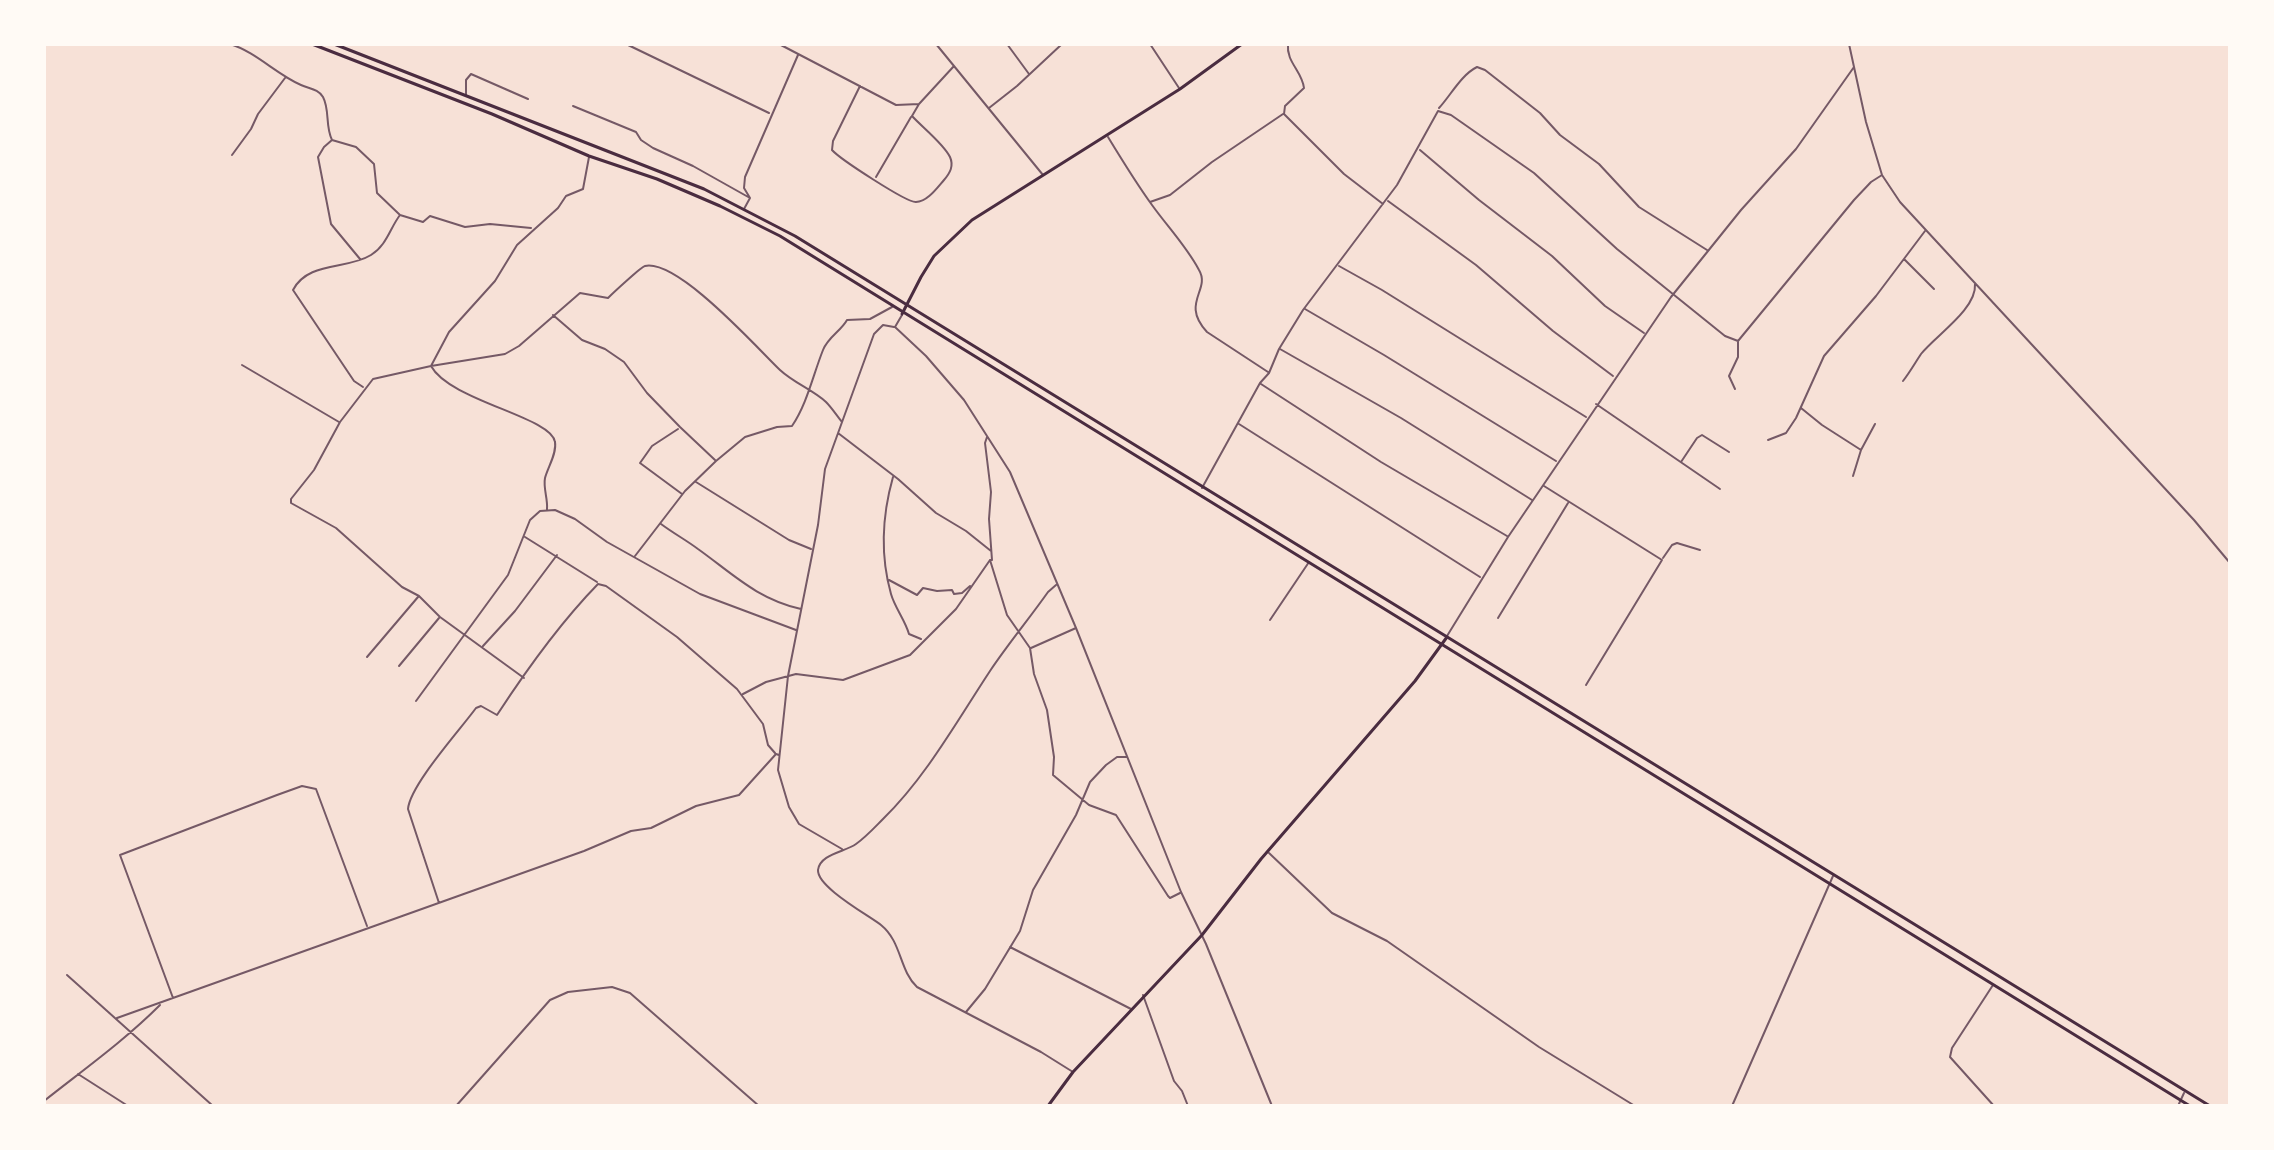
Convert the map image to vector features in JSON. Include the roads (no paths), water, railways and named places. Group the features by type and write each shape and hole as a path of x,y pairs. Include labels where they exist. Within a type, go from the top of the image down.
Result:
{"main road":[{"path":"312,44 492,114 589,156 657,179 741,215 803,250 902,314 950,340 1310,561 2190,1106"},
{"path":"334,44 704,189 795,236 2210,1106"},
{"path":"902,314 921,277 949,240 972,220 1180,89 1242,44"},
{"path":"1048,1106 1073,1072 1202,935 1267,851 1415,681 1447,636"},
{"path":"1901,927 1906,920"}],"street":[{"path":"230,44 247,51 286,77 321,93 332,140"},
{"path":"626,44 771,114"},
{"path":"779,44 896,105 919,104"},
{"path":"936,44 1043,175"},
{"path":"1007,44 1029,75"},
{"path":"988,109 1062,44"},
{"path":"1150,44 1180,89"},
{"path":"1150,202 1170,195 1212,162 1284,114 1285,106 1301,93 1304,85 1303,77 1288,57 1288,44"},
{"path":"1849,44 1882,175 1900,202 2194,520 2230,563"},
{"path":"750,198 744,188 745,177 799,54"},
{"path":"875,178 919,104 954,66"},
{"path":"1202,488 1304,308 1384,205 1419,149 1425,131 1438,111 1466,73 1477,67 1540,113 1560,135 1599,164 1639,207 1708,251"},
{"path":"1447,636 1557,462 1673,294 1796,149 1854,67"},
{"path":"466,96 466,80 471,74 528,99"},
{"path":"232,155 286,77"},
{"path":"860,86 832,147 844,161 875,178 904,200 918,202 924,200 949,174 951,158 912,116"},
{"path":"573,106 636,132 653,148 750,198"},
{"path":"1438,111 1451,115 1534,173 1617,249 1725,336 1738,341"},
{"path":"1284,114 1344,174 1384,205"},
{"path":"1107,136 1199,269 1201,285 1195,312 1200,325 1269,373"},
{"path":"332,140 356,147 374,164 377,193 400,215 419,222 426,221 430,216 437,217 465,227 490,224 533,228"},
{"path":"332,140 318,157 329,216 333,229 361,260"},
{"path":"1419,149 1552,256 1605,306 1646,334"},
{"path":"431,366 449,332 495,281 517,245 558,208 566,196 583,189 589,156"},
{"path":"1735,389 1729,376 1738,357 1738,341 1854,200 1882,175"},
{"path":"744,209 750,198"},
{"path":"1386,200 1476,265 1553,331 1614,377"},
{"path":"364,387 354,381 293,290 297,283 315,271 361,260 376,252 400,215"},
{"path":"1768,440 1786,433 1824,356 1876,296 1926,230"},
{"path":"1904,259 1934,289"},
{"path":"1338,265 1587,417"},
{"path":"524,678 440,617 419,596 402,587 336,528 291,503 364,387 380,376 505,354 519,346 580,293 608,298 640,268 660,268 688,284 743,330 780,370 828,404 842,422"},
{"path":"1903,381 1920,355 1970,303 1976,291 1975,284"},
{"path":"634,557 683,494 716,461 745,437 777,427 792,426 802,408 825,345 847,320 870,319 892,307"},
{"path":"1304,308 1557,462"},
{"path":"895,327 902,314"},
{"path":"553,315 582,340 605,349 624,362 647,393 716,461"},
{"path":"844,851 810,832 794,817 779,780 778,755 788,676 818,525 825,469 874,334 883,325 895,327 926,356 964,400 1010,472 1272,1106"},
{"path":"1279,349 1401,418 1532,500"},
{"path":"242,365 340,422"},
{"path":"431,366 440,378 470,396 507,413 535,421 552,435 555,444 545,484 547,510"},
{"path":"1260,383 1381,462 1508,537"},
{"path":"1596,404 1679,464 1720,489"},
{"path":"1801,408 1811,418 1861,450"},
{"path":"1238,424 1482,578"},
{"path":"1853,476 1861,450 1875,424"},
{"path":"680,427 652,446 640,463 683,494"},
{"path":"837,432 936,513 992,552"},
{"path":"1679,464 1702,435 1729,452"},
{"path":"742,695 766,682 801,673 843,680 910,655 956,609 992,560 991,492 985,455 987,437"},
{"path":"893,477 884,513 883,533 891,595 904,617 909,634 923,640"},
{"path":"695,481 789,540 812,549"},
{"path":"1543,486 1662,560"},
{"path":"1498,618 1568,502"},
{"path":"416,701 508,575 533,515 547,510 555,510 575,519 700,594 797,631"},
{"path":"660,523 740,583 775,601 802,609"},
{"path":"523,536 606,586 677,637 742,695 763,724 768,745 778,755"},
{"path":"1586,685 1672,545 1677,543 1700,550"},
{"path":"482,647 515,611 557,555"},
{"path":"990,560 1005,611 1030,648 1034,674 1047,710 1054,757 1053,775 1094,807 1116,815 1168,896 1170,898 1181,892"},
{"path":"1270,620 1310,561"},
{"path":"889,580 917,595 923,588 962,593 974,583"},
{"path":"439,903 408,804 421,780 476,708 481,706 497,715 573,610 598,584 601,585"},
{"path":"1057,585 1048,592 992,668 916,781 886,816 855,845 821,862 818,869 822,881 892,936 910,980 917,987 1073,1072"},
{"path":"367,657 419,596"},
{"path":"399,666 440,617"},
{"path":"1030,648 1076,628"},
{"path":"117,1018 584,851 631,831 651,828 696,806 739,795 778,755"},
{"path":"965,1013 985,989 1024,922 1033,890 1084,800 1095,774 1117,757 1127,757"},
{"path":"174,999 163,977 120,855 277,795 302,786 316,789 368,928"},
{"path":"1267,851 1332,913 1387,941 1539,1047 1635,1106"},
{"path":"1732,1106 1834,875"},
{"path":"1010,947 1132,1010"},
{"path":"67,975 213,1106"},
{"path":"1993,985 1952,1048 1950,1057 1994,1106"},
{"path":"456,1106 543,1004 568,992 612,987 630,993 759,1106"},
{"path":"1143,995 1174,1081 1188,1106"},
{"path":"44,1101 131,1034 161,1004"},
{"path":"78,1074 128,1106"},
{"path":"2178,1106 2184,1092"}]}
